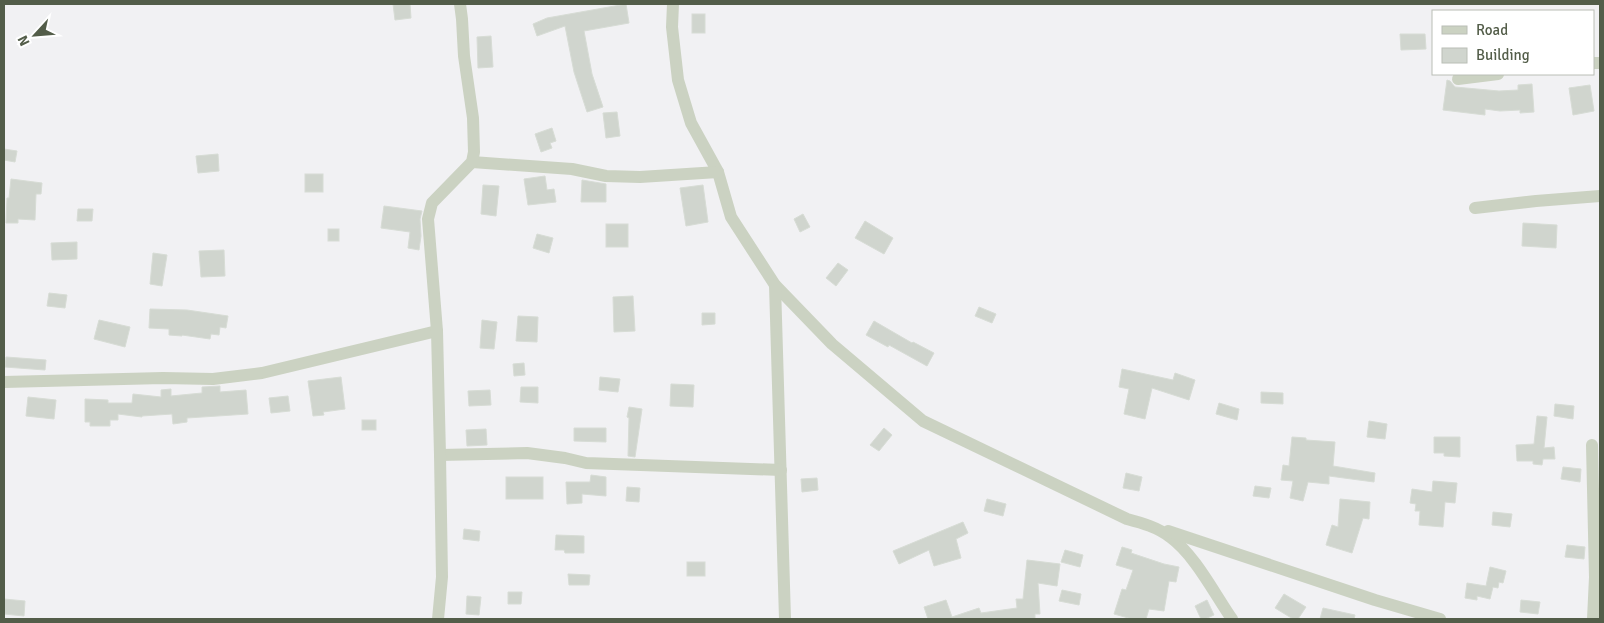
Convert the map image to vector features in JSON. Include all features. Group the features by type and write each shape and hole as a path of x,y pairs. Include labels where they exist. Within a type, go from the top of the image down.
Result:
{"street":[{"path":"438,619 442,578 437,331 428,219 432,202 472,162 474,152 460,4"},
{"path":"673,4 672,26 678,80 691,123 718,172 731,217 775,285 832,344 922,420 1127,519 1375,600 1440,619"},
{"path":"1458,79 1490,75"},
{"path":"472,162 572,169 606,176 640,177 718,172"},
{"path":"1474,208 1600,196"},
{"path":"775,285 785,619"},
{"path":"4,382 163,378 213,379 262,373 437,331"},
{"path":"1592,445 1595,577 1593,619"},
{"path":"440,455 527,453 586,463 781,470"},
{"path":"1146,524 1169,536 1186,551 1232,619"}],"building":[{"path":"393,4 410,4 411,18 395,20"},
{"path":"626,4 629,23 584,31 592,74 603,107 587,112 574,72 565,26 537,36 533,24 547,18"},
{"path":"692,14 705,14 705,33 692,33"},
{"path":"1400,34 1425,34 1426,49 1401,50"},
{"path":"491,36 493,67 478,68 477,37"},
{"path":"1447,80 1455,87 1499,91 1518,90 1518,85 1532,84 1534,112 1520,113 1520,110 1500,111 1485,109 1485,115 1443,110"},
{"path":"1590,85 1594,111 1573,115 1569,88"},
{"path":"617,112 620,136 606,138 603,113"},
{"path":"552,128 556,141 550,143 552,148 541,152 535,134"},
{"path":"4,149 17,151 15,162 4,160"},
{"path":"218,154 219,171 198,173 196,156"},
{"path":"305,174 323,174 323,192 305,192"},
{"path":"545,176 547,190 554,189 556,202 528,205 524,179"},
{"path":"11,179 42,183 41,194 36,194 35,220 18,219 18,223 6,223 7,198 9,198"},
{"path":"582,180 606,184 606,202 581,202"},
{"path":"483,185 499,186 496,216 481,214"},
{"path":"703,185 708,222 686,226 680,188"},
{"path":"384,206 422,211 419,250 408,248 410,232 381,228"},
{"path":"78,209 93,209 92,221 77,221"},
{"path":"803,214 810,227 800,232 794,219"},
{"path":"865,221 893,238 884,254 855,238"},
{"path":"1523,223 1557,225 1556,248 1522,246"},
{"path":"606,224 628,224 628,247 606,247"},
{"path":"328,229 339,229 339,241 328,241"},
{"path":"537,234 553,238 549,253 533,248"},
{"path":"77,242 77,259 52,260 51,243"},
{"path":"224,250 225,276 201,277 199,251"},
{"path":"153,253 167,255 162,286 150,284"},
{"path":"838,263 848,270 836,286 826,278"},
{"path":"49,293 67,295 65,308 47,306"},
{"path":"633,296 635,331 614,332 613,297"},
{"path":"979,307 996,314 992,323 975,316"},
{"path":"150,309 187,310 228,316 226,328 220,327 219,335 211,334 210,339 169,335 169,329 149,328"},
{"path":"702,313 715,313 715,324 702,325"},
{"path":"518,316 538,317 537,342 516,341"},
{"path":"99,320 130,327 125,347 94,339"},
{"path":"482,320 497,322 494,349 480,348"},
{"path":"874,321 912,343 934,353 927,366 889,345 888,347 866,335"},
{"path":"6,357 46,360 45,370 5,367"},
{"path":"524,363 525,375 514,376 513,364"},
{"path":"1122,369 1173,380 1175,373 1195,380 1189,400 1152,388 1145,419 1124,414 1129,389 1119,387"},
{"path":"341,377 345,409 323,412 324,415 313,416 308,381"},
{"path":"600,377 620,379 618,392 599,390"},
{"path":"671,384 694,385 693,407 670,406"},
{"path":"220,386 220,392 246,390 248,414 187,418 187,422 173,424 172,414 142,417 118,414 118,420 110,420 110,426 90,426 90,422 85,422 85,399 108,400 108,403 132,403 133,394 161,397 161,390 171,389 171,396 202,393 202,387"},
{"path":"521,387 538,387 538,403 520,402"},
{"path":"490,390 491,405 469,406 468,391"},
{"path":"1261,392 1283,393 1283,404 1261,403"},
{"path":"288,396 290,411 271,413 269,398"},
{"path":"28,397 56,400 54,419 26,416"},
{"path":"1219,403 1239,409 1237,420 1216,414"},
{"path":"1555,404 1574,406 1573,419 1554,416"},
{"path":"629,407 642,409 635,457 628,456 629,418 627,417"},
{"path":"1537,416 1547,417 1544,448 1554,447 1555,459 1543,459 1542,465 1533,464 1533,461 1517,461 1516,445 1534,444"},
{"path":"362,420 376,420 376,430 362,430"},
{"path":"1369,421 1387,424 1385,439 1367,437"},
{"path":"574,428 606,428 606,442 574,441"},
{"path":"884,428 892,435 879,451 870,445"},
{"path":"486,429 487,445 467,446 466,430"},
{"path":"1292,437 1335,442 1333,466 1375,473 1374,482 1329,476 1329,484 1308,482 1303,501 1290,498 1293,481 1281,480 1283,465 1289,466"},
{"path":"1434,437 1460,437 1460,457 1444,456 1444,453 1434,453"},
{"path":"1563,467 1581,469 1580,482 1561,479"},
{"path":"1126,473 1142,477 1139,491 1123,488"},
{"path":"591,475 606,477 606,496 582,494 582,503 567,504 566,482 590,482"},
{"path":"506,477 543,477 543,499 506,499"},
{"path":"817,478 818,490 802,492 801,479"},
{"path":"1433,481 1457,483 1455,503 1445,502 1443,527 1419,525 1420,511 1415,511 1416,504 1410,503 1412,489 1432,492"},
{"path":"1255,486 1271,488 1269,498 1253,496"},
{"path":"627,487 640,488 639,502 626,501"},
{"path":"987,499 1006,504 1003,516 984,511"},
{"path":"1340,499 1370,502 1369,519 1363,518 1352,553 1326,545 1332,525 1338,527"},
{"path":"1493,512 1512,514 1510,527 1492,525"},
{"path":"963,522 968,533 956,539 961,558 934,566 929,550 899,564 893,551"},
{"path":"464,529 480,531 479,541 463,539"},
{"path":"556,535 584,536 584,553 565,553 564,550 555,550"},
{"path":"1567,545 1585,547 1584,559 1565,557"},
{"path":"1122,547 1132,550 1131,553 1179,567 1176,582 1169,581 1164,611 1149,609 1146,619 1132,619 1114,614 1122,589 1126,590 1133,570 1116,565"},
{"path":"1065,550 1083,555 1080,567 1061,562"},
{"path":"1027,560 1060,564 1057,586 1038,583 1040,614 1035,614 1035,619 928,619 924,607 946,600 952,617 979,608 981,613 1017,608 1016,599 1023,599"},
{"path":"687,562 705,562 705,576 687,576"},
{"path":"1490,567 1506,571 1503,583 1499,582 1498,588 1493,587 1490,599 1477,596 1477,600 1465,598 1467,583 1486,586"},
{"path":"568,574 590,575 589,585 569,585"},
{"path":"1062,590 1081,594 1079,605 1059,601"},
{"path":"508,592 522,592 521,604 508,604"},
{"path":"1284,594 1306,607 1298,619 1293,619 1275,608"},
{"path":"467,596 481,597 479,615 466,614"},
{"path":"4,599 25,601 24,616 4,614"},
{"path":"1207,600 1214,615 1201,619 1195,606"},
{"path":"1521,600 1540,602 1538,614 1520,612"},
{"path":"1323,608 1355,615 1354,619 1320,619"}]}
